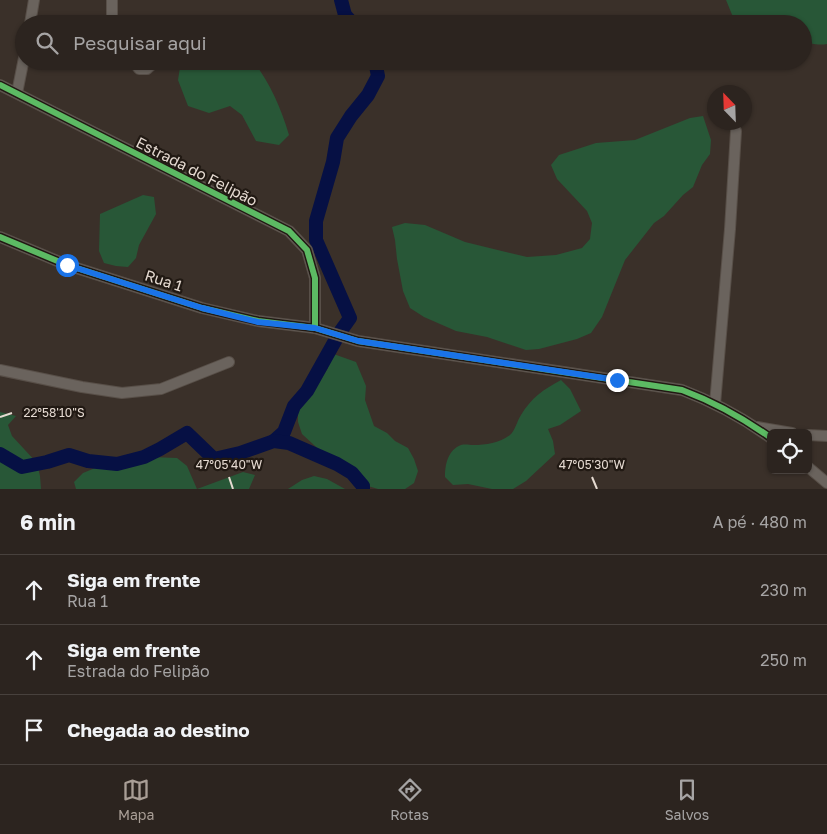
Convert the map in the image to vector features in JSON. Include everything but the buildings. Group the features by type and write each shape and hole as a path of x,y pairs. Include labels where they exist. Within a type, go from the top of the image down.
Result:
{"street":[{"path":"32,15 34,0"},
{"path":"112,0 112,15"},
{"path":"17,93 22,70"},
{"name":"Estrada do Felipão","path":"0,85 290,231 307,250 315,278 319,329"},
{"path":"715,404 730,229 736,131"},
{"name":"Rua 1","path":"0,237 67,265 202,308 258,322 319,329"},
{"path":"319,329 358,341 682,390 715,404 767,435"},
{"path":"0,370 82,387 122,393 161,389 229,362"},
{"path":"754,426 770,429"},
{"path":"812,435 827,436"},
{"path":"812,470 827,483"}],"green space":[{"path":"726,0 827,0 827,44 812,44 812,15 732,15"},
{"path":"180,70 259,70 274,96 289,135 279,145 256,141 242,115 230,106 209,113 188,106 178,80"},
{"path":"703,116 711,140 710,154 702,165 693,187 664,216 654,223 625,260 602,317 591,333 577,339 539,349 526,350 487,337 456,331 424,317 410,308 403,291 392,227 405,223 425,225 465,242 527,257 556,255 582,248 590,239 592,223 587,211 557,179 551,165 559,155 596,143 635,140 690,118"},
{"path":"143,195 154,197 156,214 139,245 136,258 128,267 104,263 99,251 100,214"},
{"path":"328,352 356,362 366,386 365,400 374,426 408,448 418,471 414,483 405,489 378,489 368,486 339,463 326,456 302,434 298,422 301,396 321,379 328,368"},
{"path":"561,380 570,389 581,411 560,425 548,429 553,441 555,454 526,481 513,489 492,489 468,484 453,485 445,477 448,458 453,450 463,445 488,444 506,438 512,433 521,415 534,399"},
{"path":"0,412 16,416 8,425 12,436 37,463 41,489 0,489"},
{"path":"124,456 177,458 187,466 197,489 76,489 74,482 83,473"},
{"path":"243,472 255,475 249,489 197,489"},
{"path":"314,476 327,479 345,489 288,489 302,480"}],"waterway":[{"path":"341,0 345,15"},
{"path":"274,441 284,432 294,406 307,391 340,332 350,318 316,240 316,221 333,162 337,138 351,116 368,95 378,76 377,70"},
{"path":"0,454 22,467 69,455 88,461 117,464 144,457 187,433 214,459 240,453 274,441 289,443 337,464 352,473 363,486 363,489"}],"cycle path":[{"path":"0,85 289,231 307,250 315,278 315,328"},
{"path":"0,237 67,265 202,308 258,321 315,328 358,341 682,390 728,411 767,435"}],"route":[{"path":"67,265 202,308 258,322 315,328 358,341 617,380"}]}
